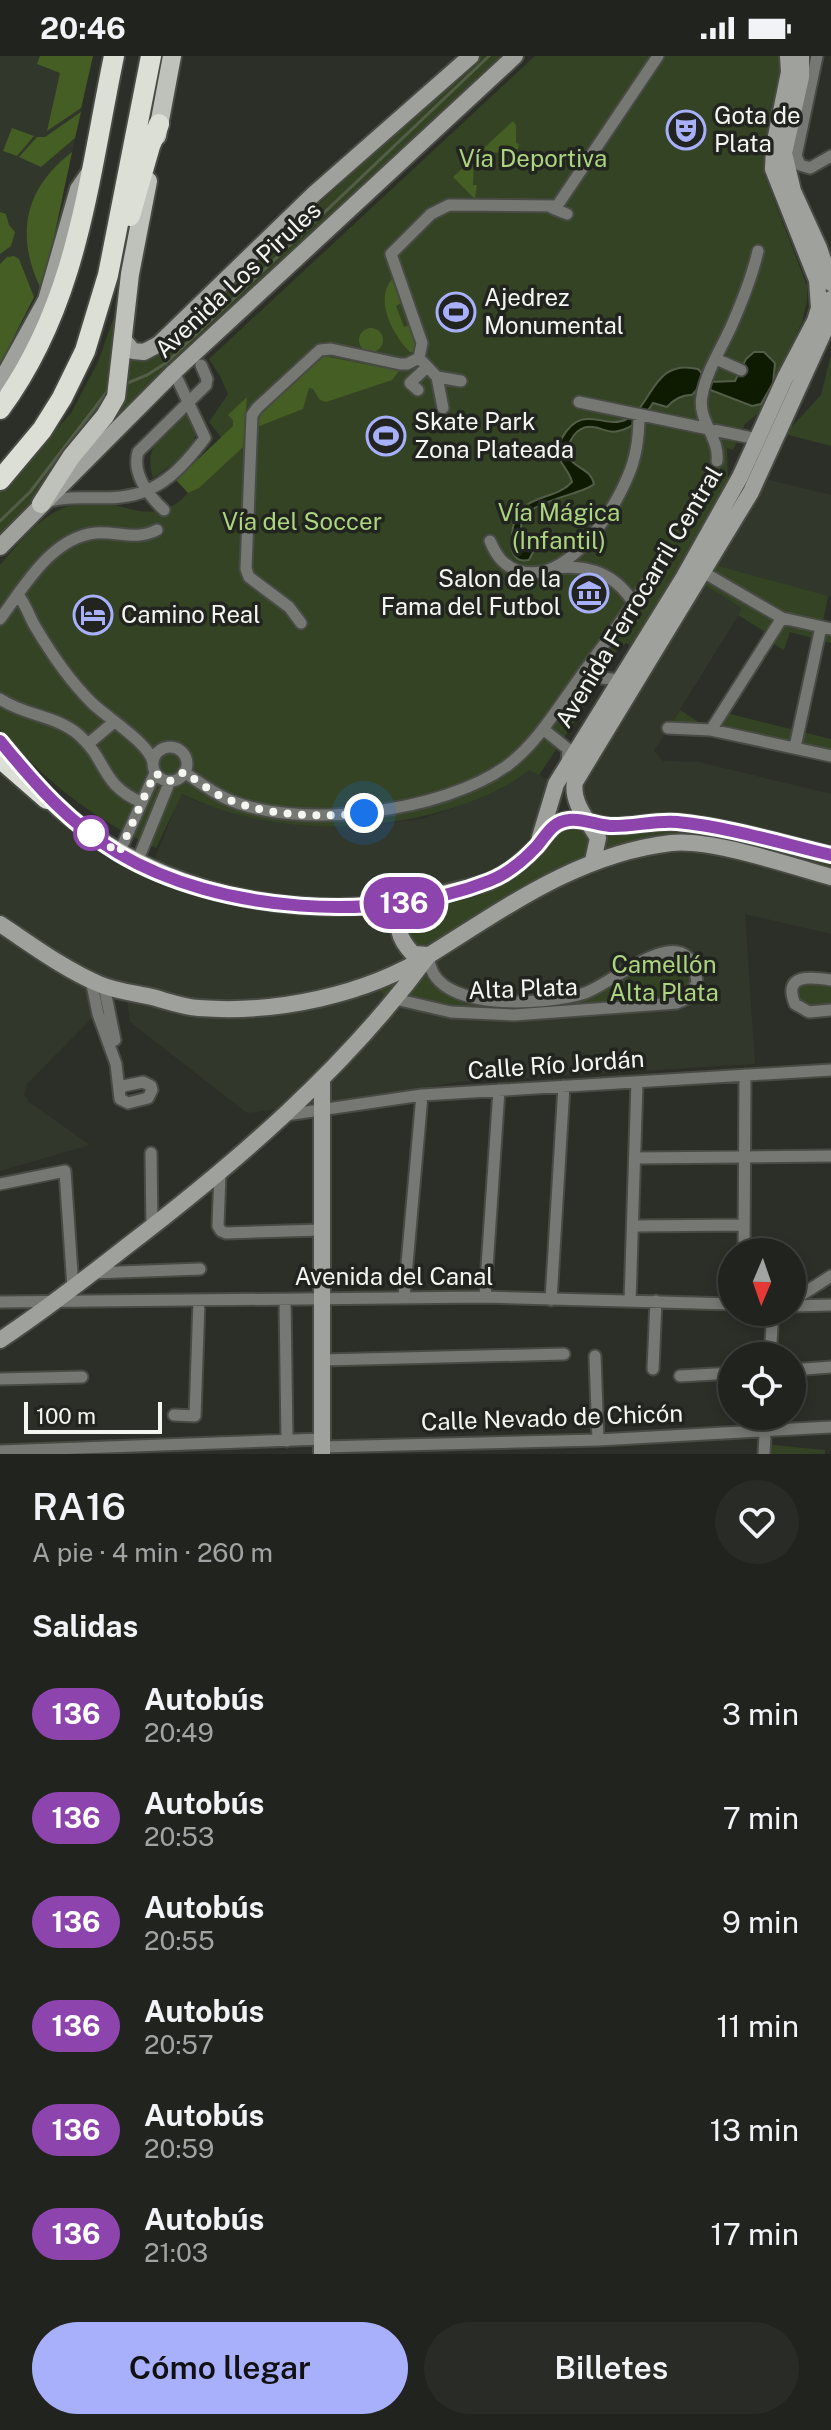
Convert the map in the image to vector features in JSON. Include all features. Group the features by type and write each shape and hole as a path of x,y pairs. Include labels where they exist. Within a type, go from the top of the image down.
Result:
{"highway":[{"path":"0,409 21,381 55,314 68,275 85,206 114,56"},
{"path":"0,480 42,430 85,351 117,239 151,56"},
{"path":"117,239 159,124"},
{"path":"3,763 47,799"}],"main road":[{"path":"41,504 71,457 105,416 116,397 130,274 172,56"}],"street":[{"name":"Avenida Los Pirules","path":"123,339 133,351 144,352 159,344 314,194 471,56"},
{"name":"Avenida Los Pirules","path":"0,547 174,372 515,56"},
{"path":"552,208 561,203 658,56"},
{"name":"Avenida Ferrocarril Central","path":"788,56 789,72 774,146 773,169 831,283"},
{"name":"Avenida Ferrocarril Central","path":"537,846 556,784 684,577 740,477 819,308 817,280 784,153 801,77 801,56"},
{"path":"817,56 796,156 800,165 810,168 831,156"},
{"path":"592,155 599,167"},
{"path":"0,383 46,300 78,189 92,168"},
{"path":"418,390 410,383 423,362 422,343 391,254 431,214 449,205 552,208 567,214"},
{"path":"717,461 716,446 701,409 702,396 746,292 758,251"},
{"name":"Avenida Ferrocarril Central","path":"590,824 575,796 575,782 751,492 828,330 831,299"},
{"path":"301,623 289,607 249,577 246,569 252,415 320,350 331,349 400,364 423,362 437,377 443,408"},
{"path":"716,359 741,370"},
{"path":"164,510 146,491 136,467 138,452 206,385 207,379 201,365"},
{"path":"41,504 62,498 121,497 157,487 175,474 205,438 174,372"},
{"path":"437,377 461,381"},
{"path":"579,402 757,439"},
{"path":"557,568 590,538 617,499 633,463 639,415"},
{"path":"0,619 52,554 63,545 95,533 141,536 157,530"},
{"path":"490,541 501,561 511,568 523,572 557,568 592,569 622,587 634,604"},
{"path":"184,772 227,799 297,814 348,815 381,811 422,802 469,786 507,765 543,729 634,604 655,570"},
{"path":"703,572 782,618 826,628 795,747"},
{"path":"18,595 27,605 32,621 53,658 92,703 147,749 154,767 170,781"},
{"path":"711,730 782,618"},
{"path":"585,670 602,678 621,680"},
{"path":"0,699 14,708 51,718 64,725 88,744 118,791 141,802"},
{"path":"88,744 114,722"},
{"path":"668,728 711,730 831,756"},
{"path":"543,729 568,749 567,765"},
{"path":"0,741 47,799 119,853 190,884 242,898 335,907 402,903 488,881 509,871 557,823 573,819 614,826 674,822 715,828 831,855"},
{"path":"119,853 158,752 173,748 185,757 184,772"},
{"path":"137,862 170,781 184,772"},
{"path":"590,824 598,838 593,861"},
{"path":"0,924 97,983 198,1008 271,1007 326,999 361,986 429,955 518,898 593,861 626,850 675,842 720,848 831,877"},
{"path":"402,903 398,917 399,936 413,954 429,955"},
{"name":"Alta Plata","path":"390,1005 514,1015 677,1003 693,992 697,983 696,969 688,958 670,952 642,959 601,986 574,996 494,1002 457,993 435,977 429,967 429,955"},
{"path":"0,1340 56,1303 220,1173 322,1079 390,1005 429,955"},
{"path":"831,980 802,977 794,984 792,994 795,1004 809,1012 831,1010"},
{"path":"97,983 98,1014 113,1052 122,1088"},
{"path":"361,986 376,988 390,1005"},
{"path":"601,986 606,1007"},
{"name":"Alta Plata","path":"451,1012 457,993"},
{"name":"Calle Río Jordán","path":"284,1115 422,1095 831,1070"},
{"path":"744,1238 745,1075"},
{"path":"322,1079 322,1447"},
{"path":"630,1301 637,1082"},
{"path":"551,1300 564,1086"},
{"path":"485,1297 499,1090"},
{"path":"404,1298 422,1095"},
{"path":"151,1153 152,1228"},
{"path":"636,1158 831,1156"},
{"path":"0,1184 65,1171 73,1288"},
{"path":"220,1173 218,1226 221,1231 321,1230"},
{"path":"633,1226 744,1225"},
{"path":"92,1273 200,1269"},
{"path":"806,1293 831,1276"},
{"name":"Avenida del Canal","path":"0,1302 485,1297 718,1303"},
{"path":"285,1300 287,1441"},
{"path":"174,1415 195,1416 199,1301"},
{"path":"653,1369 656,1301"},
{"path":"806,1304 831,1305"},
{"path":"323,1360 564,1354"},
{"path":"595,1356 598,1440"},
{"path":"806,1369 831,1367"},
{"path":"680,1376 718,1374"},
{"path":"0,1379 82,1377"},
{"name":"Calle Nevado de Chicón","path":"0,1451 287,1441 322,1447 537,1448 598,1440 831,1427"},
{"path":"764,1454 766,1431"}],"shaded area":[{"path":"0,56 93,56 48,265 0,364"},
{"path":"754,352 764,352 775,363 773,383 761,404 752,406 700,386 692,395 678,398 667,407 653,403 638,421 624,429 611,432 587,427 577,432 571,441 568,457 590,475 594,484 526,514 521,523 523,534 535,548 529,560 516,558 512,534 520,511 572,482 558,452 562,438 570,427 586,419 618,422 627,419 643,404 663,376 672,370 683,367 698,369 710,382 735,381 746,359"},
{"path":"758,477 831,495 831,597 708,563"},
{"path":"698,581 743,608 654,751 663,761 699,762 831,794 831,855 590,824 575,782"},
{"path":"0,768 151,868 181,794 249,817 302,825 365,826 421,819 445,811 501,789 529,769 556,784 537,846 593,861 675,842 831,877 831,934 745,914 755,1064 458,1082 321,1106 321,1082 287,1108 247,1113 130,1022 126,992 88,979 93,1017 27,1084 24,1095 29,1102 90,1145 0,1171"}],"green space":[{"path":"40,56 93,56 81,108 47,131 60,73 37,64"},
{"path":"479,56 501,56 98,436 125,395 129,355 160,351"},
{"path":"535,56 778,56 780,67 764,153 764,174 807,286 807,301 802,322 762,410 745,424 733,450 727,448 728,484 632,646 626,643 608,659 590,684 583,709 539,775 529,770 490,794 430,814 358,826 286,824 215,808 182,794 156,848 72,798 35,766 0,729 0,565 35,527 61,509 92,502 155,511 170,507 185,496 225,442 209,422 228,394 209,359"},
{"path":"81,112 75,138 41,167 19,157 37,137 45,137"},
{"path":"513,121 518,149 511,149 510,153 483,152 482,161 474,162 475,199 453,177"},
{"path":"12,128 34,136 17,156 3,151"},
{"path":"72,152 48,265 40,287 28,249 29,213 44,181"},
{"path":"0,212 6,214 15,232 11,246 0,254"},
{"path":"7,257 19,259 34,297 0,364 0,264"},
{"path":"392,279 401,303 396,306 404,327 409,325 415,342 413,352 397,337 385,307 387,288"},
{"path":"120,300 111,395 39,493 0,534 0,492 71,413 98,362"},
{"path":"371,328 382,335 383,340 376,351 371,352 360,345 359,340 366,329"},
{"path":"831,355 831,446 785,434 821,395"},
{"path":"324,356 399,371 392,380 326,402 309,388 303,409 257,427 261,412"},
{"path":"247,397 243,447 199,488 188,493 176,480 233,426 233,420 228,415"},
{"path":"185,413 194,431 193,442 177,460 153,478 153,448"},
{"path":"708,563 828,596 822,627 831,629 831,643 790,632 784,650 767,640 770,635 738,615 742,608 698,581"},
{"path":"680,710 711,730 722,712 831,739 831,756 668,728"},
{"name":"Camellón Alta Plata","path":"674,822 831,855 831,877 720,848 626,850 429,955 435,977 478,1000 558,999 670,952 696,969 687,999 514,1015 384,999 382,992 376,988 427,956 403,943 402,903 488,881 550,828"},
{"path":"831,980 831,1010 800,1009 794,984"},
{"path":"772,1445 825,1450 825,1454 771,1454"}],"waterway":[{"path":"125,384 166,363 489,56"},
{"path":"0,521 30,492 110,388"}],"bus line":[{"name":"136","path":"0,741 47,799 119,853 190,884 262,901 335,907 402,903 466,888 509,871 537,846 550,828 573,819 614,826 674,822 715,828 831,855"}],"place":[{"name":"Gota de Plata","path":"686,130"},
{"name":"Ajedrez Monumental","path":"456,312"},
{"name":"Skate Park Zona Plateada","path":"386,436"},
{"name":"Salon de la Fama del Futbol","path":"589,593"},
{"name":"Camino Real","path":"93,615"}],"route":[{"path":"91,833 83,828 119,853 155,773 170,781 184,772 227,799 261,808 297,814 364,813"}],"park label":[{"name":"Vía Deportiva","path":"533,159"},
{"name":"Vía del Soccer","path":"302,522"},
{"name":"Vía Mágica (Infantil)","path":"559,527"}]}
